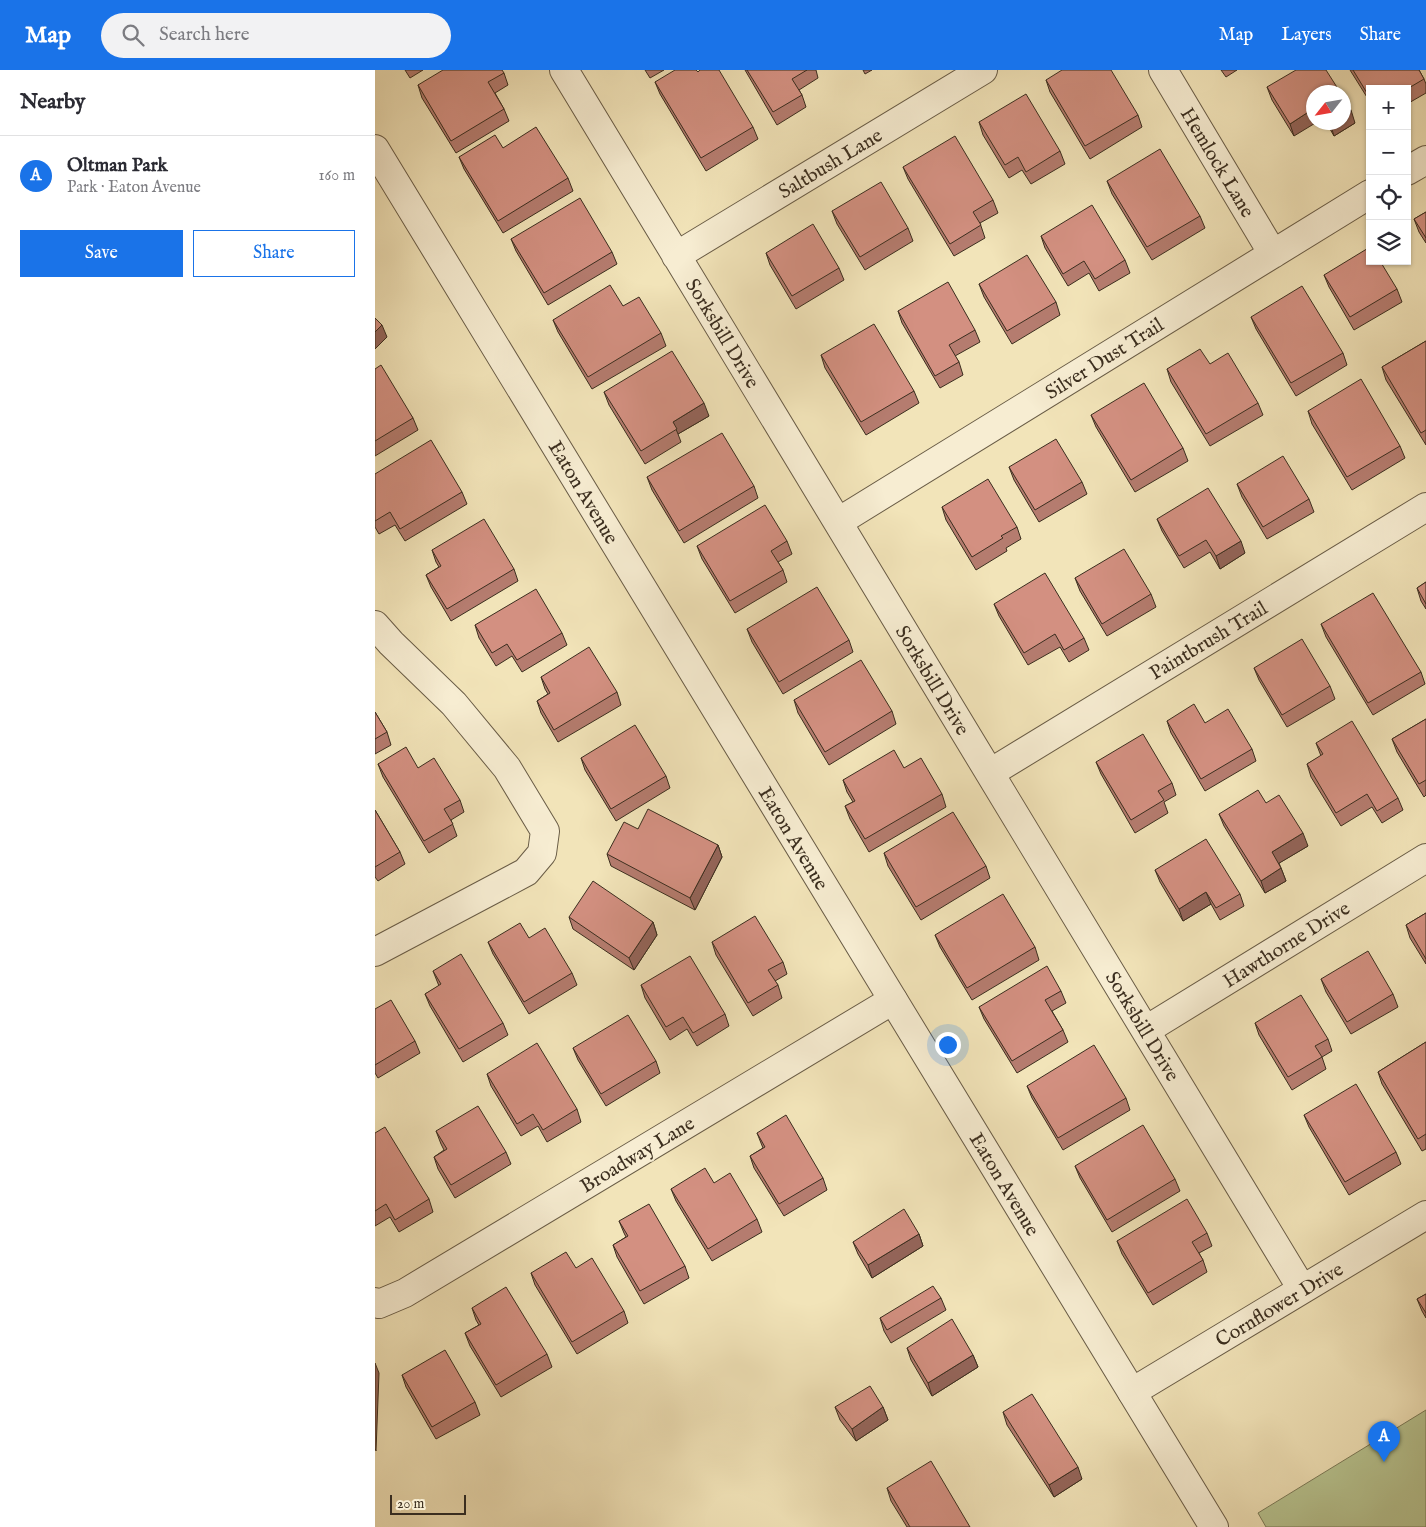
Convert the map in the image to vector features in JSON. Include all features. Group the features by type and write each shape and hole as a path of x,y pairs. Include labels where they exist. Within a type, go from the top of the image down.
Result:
{"street":[{"name":"Sorksbill Drive","path":"564,70 1302,1290"},
{"name":"Saltbush Lane","path":"676,256 983,70"},
{"name":"Hemlock Lane","path":"1163,70 1273,254"},
{"name":"Eaton Avenue","path":"375,149 1214,1527"},
{"path":"1411,169 1426,160"},
{"name":"Silver Dust Trail","path":"838,522 1366,196"},
{"name":"Paintbrush Trail","path":"989,773 1426,507"},
{"path":"375,625 454,704 507,768 545,831 542,853 526,872 375,952"},
{"name":"Hawthorne Drive","path":"1146,1030 1426,858"},
{"name":"Broadway Lane","path":"377,1303 405,1293 893,1000"},
{"name":"Cornflower Drive","path":"1132,1392 1426,1215"}],"green space":[{"path":"1426,1410 1426,1527 1266,1527 1258,1513"}],"building":[{"path":"443,70 502,70 504,73 488,82 504,109 451,141 418,85"},
{"path":"675,70 696,70 698,72 700,70 719,70 753,127 701,158 655,82"},
{"path":"747,70 807,70 792,79 802,95 773,112"},
{"path":"1062,70 1111,70 1138,115 1085,146 1046,80"},
{"path":"1296,70 1326,70 1336,85 1306,85 1306,114 1290,124 1267,87"},
{"path":"1353,70 1419,70 1424,79 1411,87 1411,85 1366,85 1366,91"},
{"path":"1026,94 1060,151 1026,172 1018,157 1005,165 979,122"},
{"path":"536,127 568,178 498,221 459,157 495,135 503,148"},
{"path":"955,136 993,200 973,212 981,225 950,244 903,167"},
{"path":"1160,149 1200,216 1147,247 1107,181"},
{"path":"881,182 908,228 860,257 832,211"},
{"path":"580,198 612,252 544,293 511,239"},
{"path":"1092,205 1125,260 1095,279 1084,261 1063,274 1041,236"},
{"path":"1426,212 1426,238 1414,219"},
{"path":"813,224 839,268 792,296 766,253"},
{"path":"1366,249 1366,265 1382,265 1397,289 1350,317 1324,275"},
{"path":"1027,255 1056,302 1007,331 979,284"},
{"path":"948,282 975,330 949,345 959,362 935,376 898,311"},
{"path":"610,285 623,306 639,297 661,333 588,377 553,320"},
{"path":"1302,286 1343,353 1291,383 1251,317"},
{"path":"375,318 382,325 375,332"},
{"path":"874,324 914,391 861,422 821,355"},
{"path":"1426,341 1426,430 1421,433 1382,367"},
{"path":"1200,349 1210,364 1228,353 1258,403 1206,434 1167,369"},
{"path":"672,351 704,403 673,422 677,429 641,451 604,392"},
{"path":"381,365 413,418 375,441 375,369"},
{"path":"1361,379 1400,446 1347,477 1308,411"},
{"path":"1144,383 1183,448 1131,480 1091,415"},
{"path":"722,433 754,486 679,531 647,477"},
{"path":"1056,439 1082,482 1035,510 1009,467"},
{"path":"431,440 462,492 400,529 390,512 375,521 375,474"},
{"path":"1283,456 1309,499 1263,527 1237,484"},
{"path":"988,479 1017,527 972,557 942,507"},
{"path":"1208,488 1241,541 1216,556 1206,540 1179,556 1157,519"},
{"path":"765,505 787,541 771,551 783,570 730,601 697,546"},
{"path":"484,519 514,569 447,609 426,575 441,566 432,550"},
{"path":"1124,549 1151,594 1102,624 1075,578"},
{"path":"1045,573 1084,638 1064,650 1055,634 1024,653 994,604"},
{"path":"1426,582 1426,604 1417,588"},
{"path":"817,587 849,640 779,682 747,629"},
{"path":"536,589 562,633 517,660 507,644 492,653 475,625"},
{"path":"1373,593 1421,672 1368,703 1321,624"},
{"path":"1302,639 1330,686 1282,715 1254,668"},
{"path":"589,647 617,692 554,730 537,701 550,693 541,677"},
{"path":"861,660 892,711 825,752 794,700"},
{"path":"1194,704 1205,723 1228,709 1252,749 1201,779 1167,721"},
{"path":"375,712 387,732 375,739"},
{"path":"1426,719 1426,780 1419,784 1392,739"},
{"path":"1352,721 1398,798 1377,811 1367,794 1336,813 1307,764 1323,754 1316,743"},
{"path":"635,725 666,776 611,809 581,758"},
{"path":"1143,734 1172,783 1158,791 1164,800 1131,820 1096,762"},
{"path":"406,747 418,768 434,758 460,800 444,809 453,824 424,841 378,764"},
{"path":"894,750 904,768 921,758 942,794 865,839 845,806 855,801 843,780"},
{"path":"1258,790 1266,803 1279,795 1303,833 1272,852 1281,868 1261,881 1219,814"},
{"path":"648,809 718,845 690,898 607,854 624,822 638,829"},
{"path":"375,810 400,852 375,867"},
{"path":"953,812 986,866 916,907 884,853"},
{"path":"1206,839 1240,894 1216,908 1206,892 1179,909 1155,870"},
{"path":"593,881 653,922 629,958 569,917"},
{"path":"1003,894 1035,947 967,988 935,935"},
{"path":"1426,913 1426,959 1406,925"},
{"path":"755,916 783,962 768,970 778,985 748,1003 712,942"},
{"path":"520,923 529,938 545,928 572,973 524,1002 488,942"},
{"path":"1368,951 1393,994 1347,1022 1321,979"},
{"path":"461,954 503,1023 459,1049 425,994 441,984 433,971"},
{"path":"690,956 725,1014 693,1033 683,1017 666,1027 641,985"},
{"path":"1047,966 1061,991 1045,1000 1063,1030 1012,1061 979,1007"},
{"path":"1301,995 1328,1039 1315,1046 1322,1057 1288,1077 1255,1023"},
{"path":"391,1000 415,1041 375,1065 375,1009"},
{"path":"628,1015 656,1061 601,1094 573,1048"},
{"path":"1426,1042 1426,1134 1418,1139 1378,1072"},
{"path":"537,1043 577,1109 543,1130 533,1114 517,1124 487,1074"},
{"path":"1094,1045 1126,1098 1058,1138 1027,1086"},
{"path":"1356,1084 1396,1152 1345,1182 1304,1115"},
{"path":"478,1106 506,1152 451,1185 434,1157 447,1149 436,1131"},
{"path":"786,1115 823,1178 779,1204 750,1156 765,1147 757,1133"},
{"path":"1143,1125 1175,1179 1107,1220 1075,1166"},
{"path":"385,1127 429,1199 395,1220 386,1204 375,1211 375,1133"},
{"path":"705,1168 714,1183 730,1173 757,1219 708,1249 671,1189"},
{"path":"1187,1199 1207,1233 1192,1242 1203,1260 1148,1293 1117,1241"},
{"path":"649,1204 685,1266 640,1291 613,1245 628,1236 619,1221"},
{"path":"904,1209 919,1234 868,1265 853,1242"},
{"path":"566,1252 576,1268 592,1258 624,1311 572,1342 531,1273"},
{"path":"933,1286 941,1298 887,1330 880,1318"},
{"path":"506,1287 547,1354 496,1385 465,1333 481,1324 472,1308"},
{"path":"1426,1294 1426,1313 1417,1299"},
{"path":"952,1319 973,1355 928,1383 907,1348"},
{"path":"445,1350 475,1402 432,1427 402,1375"},
{"path":"870,1386 883,1407 852,1429 835,1407"},
{"path":"1032,1394 1078,1467 1049,1485 1003,1412"},
{"path":"931,1461 970,1527 910,1527 887,1488"}],"place":[{"name":"Oltman Park","path":"1384,1462"}]}
